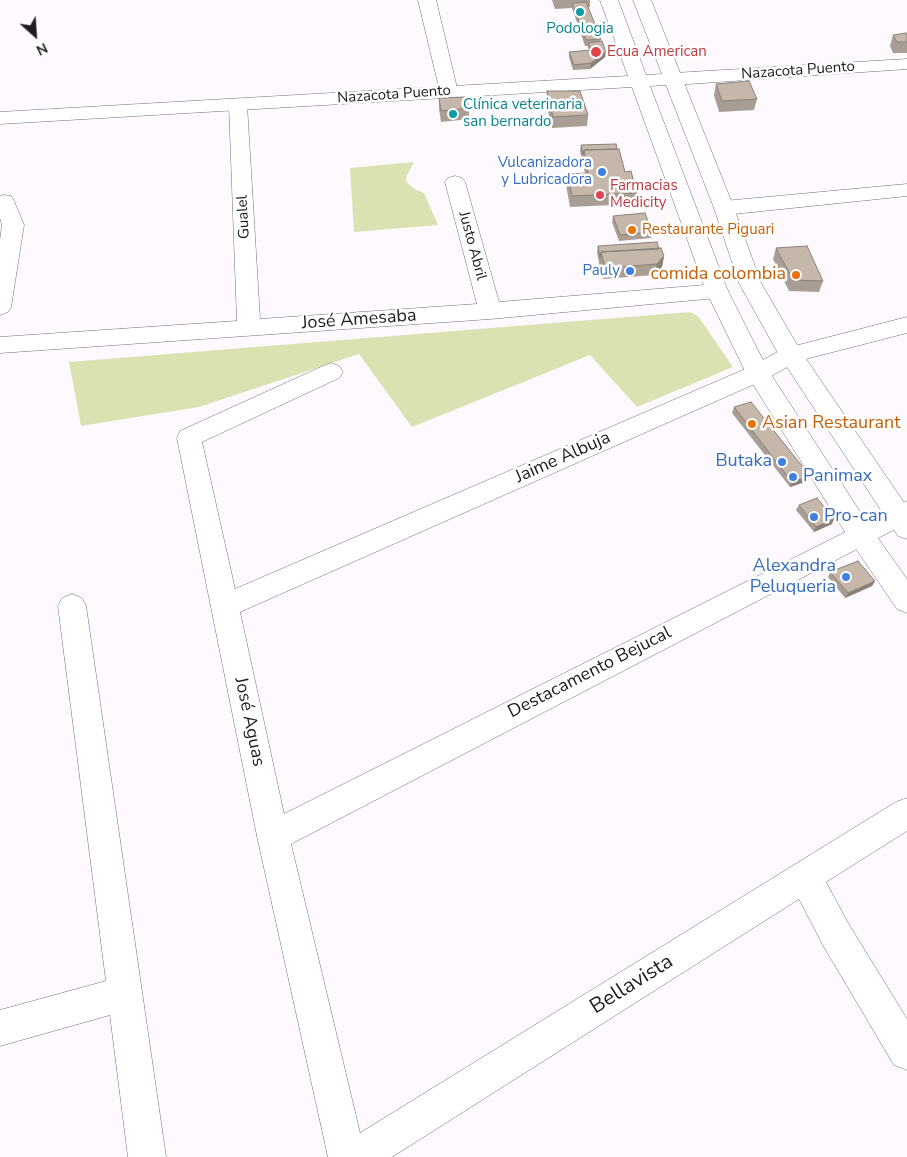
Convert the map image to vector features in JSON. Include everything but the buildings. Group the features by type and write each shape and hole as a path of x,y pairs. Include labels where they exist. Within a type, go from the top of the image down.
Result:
{"street":[{"path":"427,0 449,92"},
{"path":"609,0 718,291 758,373 860,535 907,602"},
{"path":"642,0 724,208 750,284 791,355 904,519"},
{"name":"Nazacota Puento","path":"0,118 907,64"},
{"name":"Gualel","path":"238,105 249,328"},
{"name":"Justo Abril","path":"455,182 490,311"},
{"path":"724,208 907,190"},
{"path":"0,307 13,224 4,201"},
{"name":"José Amesaba","path":"0,345 490,311 718,291"},
{"name":"Jaime Albuja","path":"225,606 758,373 791,355 907,325"},
{"name":"José Aguas","path":"331,372 189,438 273,836 347,1157"},
{"name":"Destacamento Bejucal","path":"273,836 860,535 904,519"},
{"path":"72,606 147,1157"},
{"name":"Bellavista","path":"357,1157 907,813"},
{"path":"805,877 836,935 907,1052"},
{"path":"0,1028 125,993"}],"green space":[{"path":"414,162 407,175 406,182 416,190 424,193 438,225 354,232 350,168"},
{"path":"690,312 698,316 733,367 637,407 590,355 412,427 359,354 199,407 81,426 69,362"}],"place":[{"name":"Podologia","path":"580,12"},
{"name":"Ecua American","path":"596,52"},
{"name":"Clínica veterinaria san bernardo","path":"453,114"},
{"name":"Vulcanizadora y Lubricadora","path":"602,172"},
{"name":"Farmacias Medicity","path":"600,195"},
{"name":"Restaurante Piguari","path":"632,230"},
{"name":"Pauly","path":"630,271"},
{"name":"comida colombia","path":"796,275"},
{"name":"Asian Restaurant","path":"752,424"},
{"name":"Butaka","path":"782,462"},
{"name":"Panimax","path":"793,477"},
{"name":"Pro-can","path":"814,517"},
{"name":"Alexandra Peluqueria","path":"846,577"}]}
